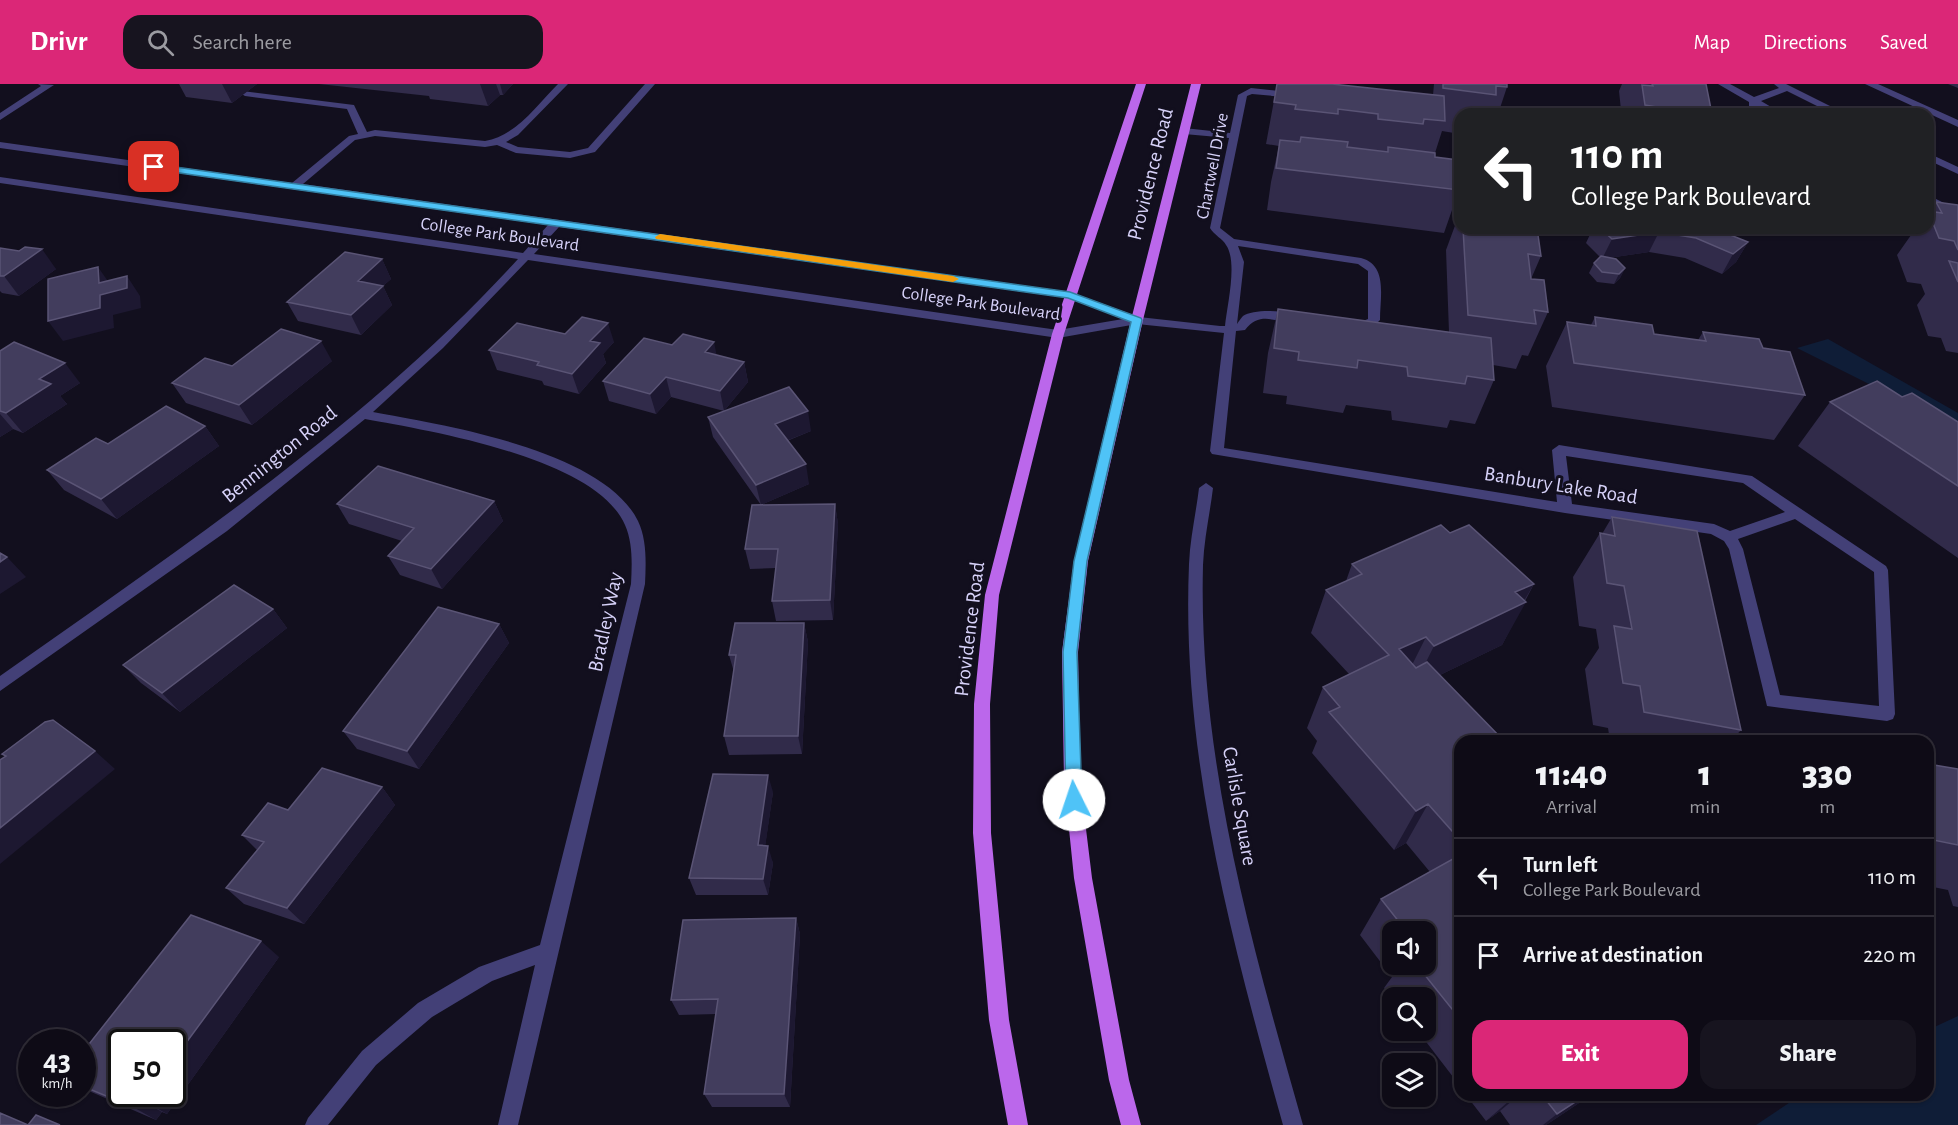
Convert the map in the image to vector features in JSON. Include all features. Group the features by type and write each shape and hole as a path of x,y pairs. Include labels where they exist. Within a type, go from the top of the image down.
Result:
{"main road":[{"name":"Providence Road","path":"1018,1125 999,1020 982,833 982,704 992,595 1058,334 1141,84"},
{"name":"Providence Road","path":"1131,1125 1119,1080 1083,878 1072,780 1070,652 1081,561 1137,320 1196,84"}],"street":[{"path":"0,117 50,84"},
{"path":"296,185 352,138 363,134 375,133 485,144 498,142 515,132 563,84"},
{"path":"498,142 516,150 570,155 591,150 650,84"},
{"path":"1723,84 1768,108"},
{"path":"1870,84 1923,108"},
{"path":"1754,100 1783,86 1829,108"},
{"name":"Chartwell Drive","path":"1217,451 1238,262 1231,242 1221,236 1215,228 1243,95 1251,91 1307,96"},
{"path":"245,93 351,107 363,134"},
{"path":"1754,100 1754,108"},
{"path":"1934,113 1958,124"},
{"path":"1184,131 1234,136"},
{"name":"College Park Boulevard","path":"0,145 1070,295 1137,320"},
{"path":"1934,159 1958,171"},
{"name":"College Park Boulevard","path":"0,180 1058,334 1137,320"},
{"path":"1934,201 1958,214"},
{"name":"Bennington Road","path":"0,685 222,527 362,414 441,343 527,256 556,223"},
{"path":"1231,242 1361,261 1370,266 1374,271 1374,320 1366,325 1344,324"},
{"path":"1137,320 1230,330 1240,327 1248,318 1261,314 1309,320"},
{"name":"Bradley Way","path":"362,414 448,430 517,450 582,476 612,496 630,519 639,547 638,584 508,1125"},
{"path":"1565,508 1558,450 1747,479 1881,570 1887,714 1773,701 1736,549 1729,537 1797,513"},
{"name":"Banbury Lake Road","path":"1217,451 1565,508 1714,529 1729,537"},
{"name":"Carlisle Square","path":"1206,488 1196,562 1195,657 1213,796 1248,966 1293,1125"},
{"path":"315,1125 369,1058 425,1010 486,974 548,951"}],"water":[{"path":"1828,339 1958,413 1958,435 1875,387 1797,348"},
{"path":"1958,1016 1958,1125 1756,1125 1792,1101 1934,1101 1934,1027"}],"building":[{"path":"1277,84 1332,84 1444,96 1445,121 1424,119 1423,124 1378,119 1378,114 1338,109 1338,114 1295,109 1296,105 1274,102"},
{"path":"1443,84 1507,84 1507,87 1496,86 1496,95 1443,88"},
{"path":"1652,84 1706,84 1711,108 1656,108 1645,105 1642,85 1653,86"},
{"path":"1301,137 1348,142 1347,147 1388,152 1388,147 1435,153 1435,157 1454,159 1454,189 1276,168 1280,140 1300,142"},
{"path":"1936,202 1958,205 1958,250 1954,241 1939,238 1934,226 1934,212 1942,213"},
{"path":"1463,234 1538,234 1541,256 1528,254 1531,279 1544,280 1548,312 1534,310 1536,324 1468,315"},
{"path":"1607,234 1646,234 1612,239"},
{"path":"1671,234 1728,234 1748,242 1733,254 1696,238"},
{"path":"25,247 42,249 4,276 0,276 0,248 19,251"},
{"path":"345,252 382,259 358,281 383,286 351,315 287,302"},
{"path":"1601,256 1616,259 1625,268 1619,274 1602,272 1594,263"},
{"path":"1949,261 1958,263 1958,282"},
{"path":"98,267 99,283 127,276 127,288 100,295 100,308 48,321 48,279"},
{"path":"1278,309 1491,338 1494,380 1467,376 1465,384 1408,376 1407,367 1358,360 1357,368 1298,360 1299,352 1274,348"},
{"path":"582,317 608,323 590,341 600,343 572,374 537,365 539,362 489,350 517,323 565,334"},
{"path":"1595,317 1652,325 1654,334 1706,341 1703,332 1759,339 1763,348 1790,352 1805,395 1574,363 1567,322 1596,326"},
{"path":"281,329 321,341 239,405 172,383 205,358 232,366"},
{"path":"683,334 714,342 705,352 744,362 720,391 666,377 650,394 603,381 644,338 672,345"},
{"path":"14,342 65,363 39,379 51,384 6,413 0,411 0,351"},
{"path":"1877,381 1902,397 1912,393 1958,422 1958,486 1830,402"},
{"path":"789,387 808,411 775,424 806,464 756,485 708,417"},
{"path":"166,406 205,426 101,499 47,470 96,438 108,444"},
{"path":"378,466 494,501 431,569 388,556 414,528 337,504"},
{"path":"835,504 830,600 772,601 778,549 745,549 752,505"},
{"path":"1612,517 1697,531 1741,730 1644,712 1640,686 1623,683 1614,626 1632,629 1624,586 1607,583 1600,533 1615,536"},
{"path":"1441,525 1450,533 1469,525 1534,584 1515,592 1526,602 1434,646 1426,637 1399,649 1416,668 1427,662 1498,735 1454,735 1454,833 1428,804 1416,811 1329,712 1340,707 1323,687 1389,655 1326,590 1362,574 1352,564"},
{"path":"0,553 7,557 0,562"},
{"path":"234,585 273,609 162,693 123,665"},
{"path":"438,607 499,624 407,751 343,731"},
{"path":"735,623 804,623 798,736 724,736 736,655 729,655"},
{"path":"53,720 95,751 0,828 0,760 6,756 2,754 45,722"},
{"path":"1934,765 1958,769 1958,845 1934,840"},
{"path":"322,768 382,787 287,908 226,888 264,842 242,835 268,803 288,810"},
{"path":"713,774 768,775 758,845 768,846 763,879 689,878"},
{"path":"1454,858 1454,1012 1425,975 1436,975 1436,921 1398,921 1381,899"},
{"path":"191,915 261,941 186,1043 186,1029 108,1029 108,1097 96,1092 96,1035"},
{"path":"796,918 784,1094 704,1094 718,999 671,1000 683,920"},
{"path":"1547,1101 1577,1101 1557,1114"},
{"path":"0,1113 28,1125 0,1125"},
{"path":"36,1115 60,1125 28,1125"}],"slow traffic":[{"path":"660,237 953,279"}],"route":[{"path":"154,167 296,185 1070,295 1137,320 1081,561 1070,652 1074,800"}]}
